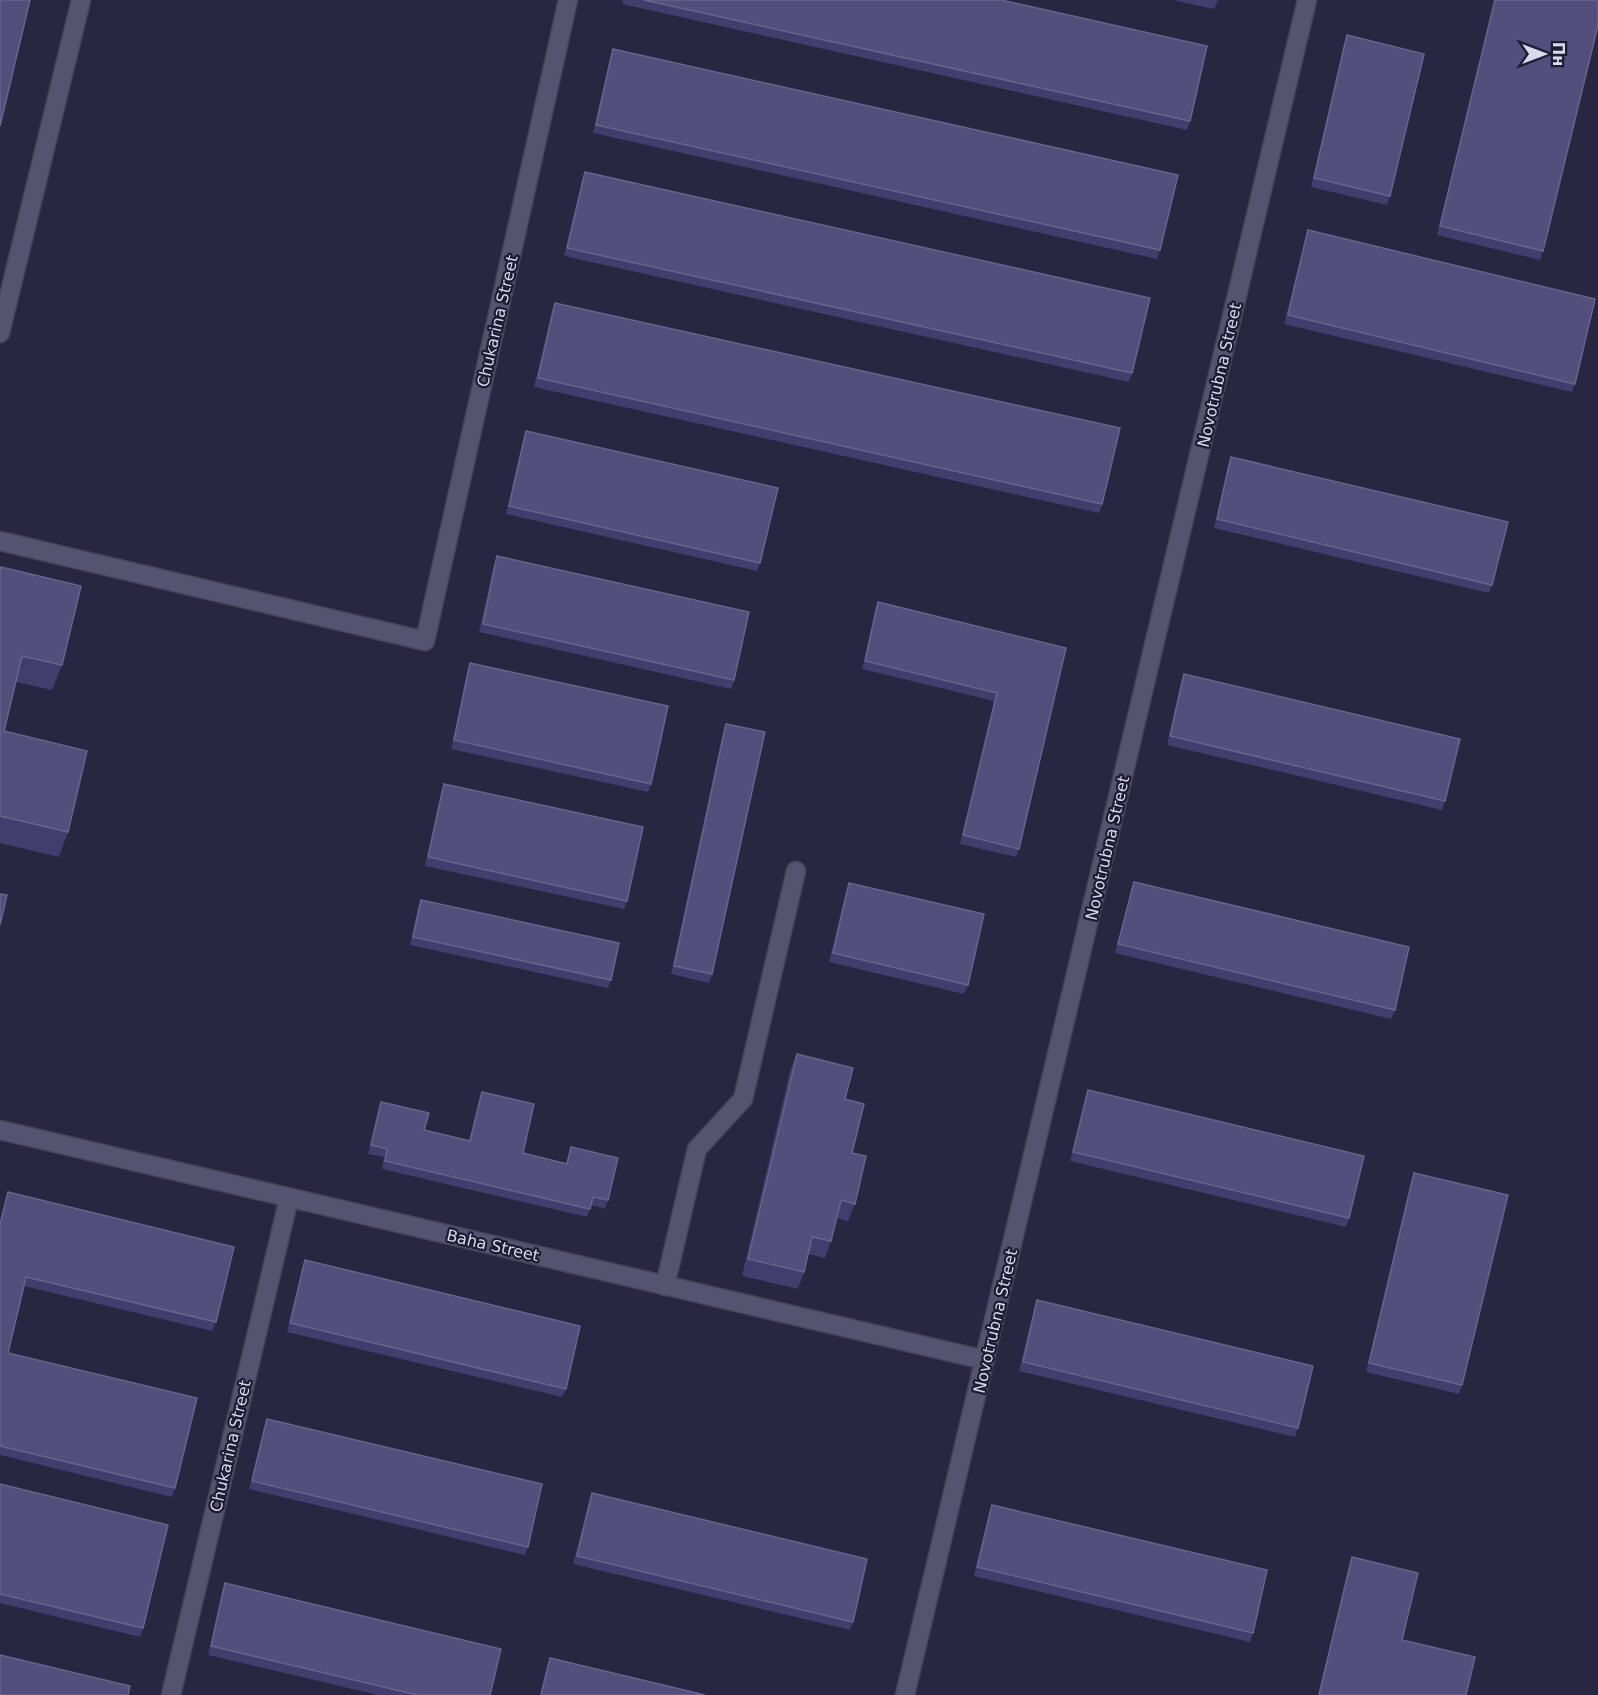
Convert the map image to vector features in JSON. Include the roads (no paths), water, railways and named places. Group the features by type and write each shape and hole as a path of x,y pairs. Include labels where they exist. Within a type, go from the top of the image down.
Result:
{"street":[{"path":"0,333 81,0"},
{"name":"Chukarina Street","path":"0,541 425,641 568,0"},
{"name":"Novotrubna Street","path":"904,1695 1307,0"},
{"path":"665,1286 697,1149 743,1099 796,871"},
{"name":"Baha Street","path":"0,1130 985,1360"},
{"name":"Chukarina Street","path":"171,1695 289,1198"}]}
